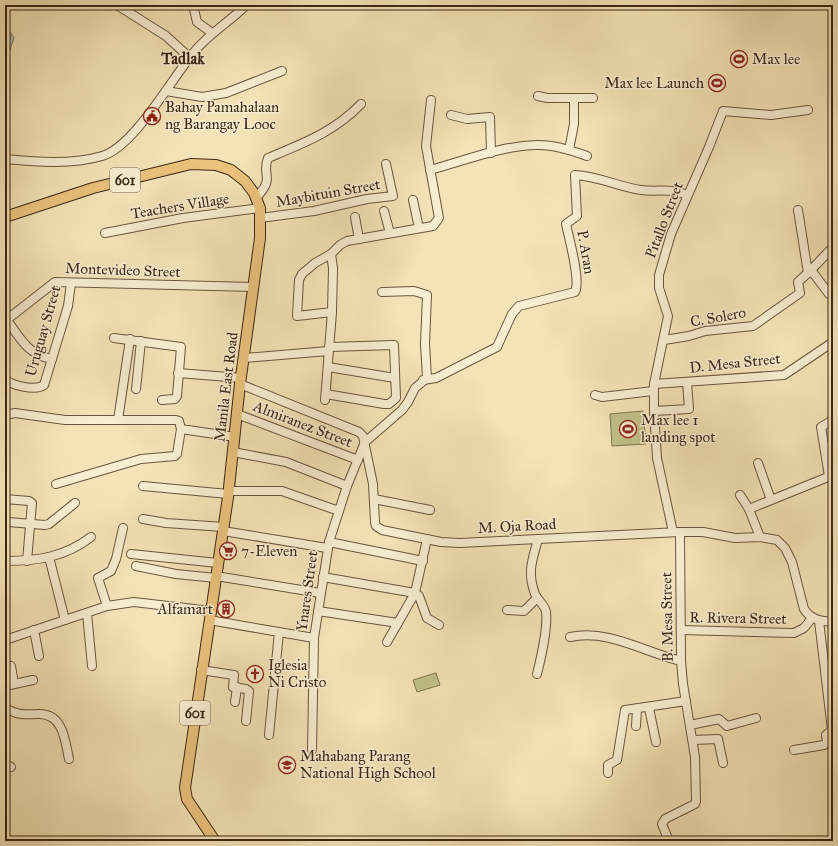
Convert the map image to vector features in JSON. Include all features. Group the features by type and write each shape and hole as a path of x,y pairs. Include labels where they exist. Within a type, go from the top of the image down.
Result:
{"main road":[{"name":"Manila East Road","path":"5,217 93,188 191,164 216,165 231,170 245,180 256,198 260,213 260,238 241,381 229,492 201,670 185,788 187,799 215,841"}],"street":[{"path":"118,5 166,36 190,57"},
{"path":"193,5 197,22 212,33"},
{"path":"5,160 65,161 103,156 121,145 139,126 190,57 212,33 246,5"},
{"path":"166,91 202,97 211,96 226,93 282,71"},
{"path":"538,96 547,98 593,98"},
{"path":"569,150 574,124 574,98"},
{"path":"332,312 297,316 299,280 302,274 315,263 331,254 340,245 358,239 433,226 439,218 426,146 431,100"},
{"path":"256,198 263,190 268,180 266,163 268,158 323,135 347,119 361,104"},
{"name":"Pitallo Street","path":"677,532 657,458 654,411 654,387 668,316 659,288 659,275 671,234 723,111 771,115 808,110"},
{"path":"451,115 467,119 490,117 491,153"},
{"path":"430,170 491,153 536,145 569,150 587,156"},
{"name":"Maybituin Street","path":"260,213 320,210 367,199 393,196 386,164"},
{"name":"P. Aran","path":"425,379 436,378 497,347 512,314 519,306 575,292 577,273 571,252 566,224 577,216 575,175 591,176 641,190 676,191 687,195"},
{"path":"413,200 419,228"},
{"path":"798,210 809,272 832,295"},
{"path":"384,211 390,234"},
{"name":"Teachers Village","path":"105,233 183,218 260,213"},
{"path":"355,217 358,239"},
{"path":"809,272 833,247"},
{"path":"244,358 329,349 394,345 396,398 390,404 326,397 329,349 332,312 333,268 331,254"},
{"name":"C. Solero","path":"664,340 689,336 705,331 753,326 800,293 798,282 809,272"},
{"name":"Montevideo Street","path":"6,320 55,282 253,287"},
{"name":"Uruguay Street","path":"5,379 10,383 35,388 42,387 44,385 68,306 71,283"},
{"path":"178,373 241,381 359,432 363,436 365,442 402,410 411,398 415,388 425,379 427,295 414,291 382,292"},
{"path":"6,320 30,350 40,357 52,359"},
{"path":"114,338 181,347 177,396 175,399 162,400"},
{"path":"118,420 121,390 130,339"},
{"path":"136,389 141,341"},
{"name":"D. Mesa Street","path":"595,395 602,397 687,382 784,375 833,342"},
{"path":"328,367 395,378"},
{"path":"654,411 689,409 687,382"},
{"path":"5,415 15,413 65,420 179,421 181,428 177,454 175,456 141,459 56,484"},
{"name":"Almiranez Street","path":"237,414 358,460"},
{"path":"749,509 831,475 821,427 833,420"},
{"path":"181,428 235,437"},
{"name":"Ynares Street","path":"312,750 314,638 328,545 347,486 365,442"},
{"name":"M. Oja Road","path":"365,442 373,484 374,522 376,526 382,530 427,539 460,543 677,532 703,532 735,538 760,537 776,540 785,548 792,562 804,610 808,615 816,619"},
{"path":"234,452 286,462 347,486"},
{"path":"758,463 771,500"},
{"path":"143,486 229,492 282,492 339,511"},
{"path":"740,495 749,509 760,537"},
{"path":"5,499 29,501 32,503 27,561"},
{"path":"374,499 430,510"},
{"path":"5,520 30,524 49,524 75,503"},
{"path":"142,519 223,529 423,561"},
{"path":"107,606 98,578 111,571 116,559 123,528"},
{"name":"B. Mesa Street","path":"669,841 662,824 665,820 695,804 696,801 695,757 681,661 677,532"},
{"path":"5,560 27,561 49,557 67,552 91,537"},
{"path":"387,642 415,593 427,539"},
{"path":"536,674 542,654 546,617 545,607 537,598 530,573 538,539"},
{"path":"131,554 218,563"},
{"path":"49,557 65,620"},
{"path":"136,566 176,574 216,577 320,592"},
{"path":"323,577 415,593 419,596 427,618 439,625"},
{"path":"507,610 524,611 537,598"},
{"path":"5,640 107,606 134,602 210,615 279,632 314,638"},
{"path":"318,611 398,623"},
{"path":"86,613 92,666"},
{"path":"794,750 824,745 827,742 826,734 832,730 816,619 833,622"},
{"name":"R. Rivera Street","path":"681,630 794,633 816,619"},
{"path":"34,630 39,656"},
{"path":"270,735 279,632"},
{"path":"570,637 583,634 614,638 681,661"},
{"path":"11,666 14,684"},
{"path":"201,670 234,674 235,702"},
{"path":"5,686 33,680"},
{"path":"235,687 249,691 246,722"},
{"path":"608,773 608,765 617,760 625,710 649,708 686,701"},
{"path":"5,708 19,715 42,714 53,716 56,719 65,739 69,759"},
{"path":"649,708 656,742"},
{"path":"636,726 637,709"},
{"path":"690,725 719,719 727,726 756,718"},
{"path":"692,740 718,739 723,763"}],"shaded area":[{"path":"5,23 14,38 5,65"},
{"name":"Max lee 1 landing spot","path":"643,411 646,444 612,446 610,414"},
{"path":"436,673 440,685 417,692 413,680"}],"place":[{"name":"Max lee","path":"739,59"},
{"name":"Max lee Launch","path":"717,83"},
{"name":"Bahay Pamahalaan ng Barangay Looc","path":"152,116"},
{"name":"Max lee 1 landing spot","path":"628,429"},
{"name":"7-Eleven","path":"228,551"},
{"name":"Alfamart","path":"226,609"},
{"name":"Iglesia Ni Cristo","path":"255,674"},
{"name":"Mahabang Parang National High School","path":"287,765"}],"district":[{"name":"Tadlak","path":"183,58"}]}
